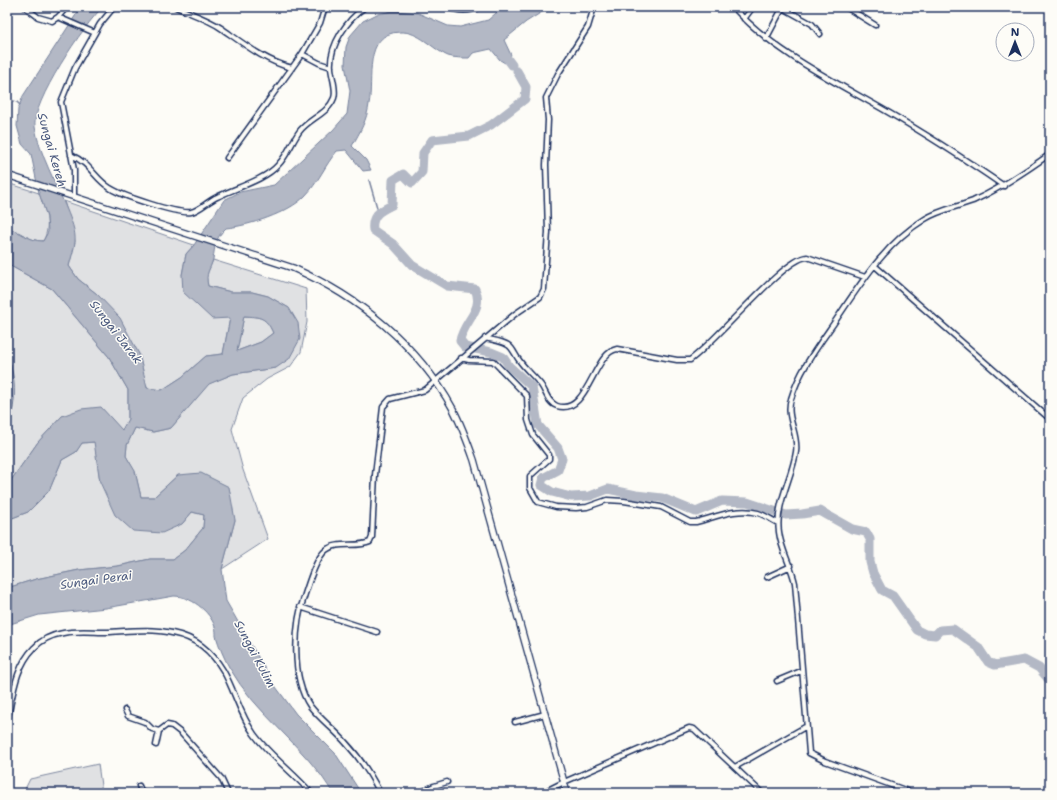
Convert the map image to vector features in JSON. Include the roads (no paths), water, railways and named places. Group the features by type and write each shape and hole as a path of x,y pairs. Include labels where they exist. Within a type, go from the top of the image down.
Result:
{"street":[{"path":"25,7 43,19 52,21 58,18 67,7"},
{"path":"73,196 75,184 61,102 75,68 93,32 114,7"},
{"path":"176,7 212,23 260,55 277,64 292,68"},
{"path":"227,158 302,54 320,23 325,7"},
{"path":"71,155 88,164 103,182 117,191 162,207 189,212 196,211 215,198 270,173 279,164 300,130 328,107 334,98 331,67 335,50 344,28 365,7"},
{"path":"447,7 458,11 469,12 481,7"},
{"path":"380,793 369,772 346,743 310,706 302,690 298,671 296,640 300,607 311,576 323,553 333,547 370,542 372,537 375,475 383,407 386,402 395,397 425,390 465,354 515,314 540,297 544,289 548,232 546,165 548,120 546,98 558,74 588,26 594,7"},
{"path":"733,7 766,39 920,132 1004,186"},
{"path":"744,19 752,7"},
{"path":"846,7 875,25"},
{"path":"766,39 783,8 812,24 820,34"},
{"path":"58,18 93,32"},
{"path":"302,54 319,63 331,67"},
{"path":"913,793 816,758 809,753 801,671 795,584 791,566 782,546 779,521 782,503 796,451 789,413 791,399 816,348 865,277 896,241 925,218 971,202 1004,186 1050,154"},
{"path":"7,175 293,268 322,282 358,304 412,351 435,381 453,410 474,460 567,793"},
{"path":"485,338 509,345 524,367 540,384 550,401 556,406 564,408 571,405 581,396 590,384 605,355 611,350 617,349 677,360 690,360 738,316 769,283 800,258 807,257 865,277"},
{"path":"875,266 1050,419"},
{"path":"461,358 469,360 493,361 527,396 528,420 533,435 549,455 549,459 530,476 530,488 538,502 556,507 576,508 588,507 612,500 661,507 690,522 696,522 729,512 759,513 779,521"},
{"path":"767,578 791,566"},
{"path":"300,607 377,632"},
{"path":"7,721 20,669 34,648 45,639 63,633 77,632 156,630 173,633 202,646 217,660 228,677 246,722 254,734 268,751 311,793"},
{"path":"777,681 801,671"},
{"path":"125,710 128,716 145,722 152,729 159,731"},
{"path":"515,722 545,714"},
{"path":"156,745 159,731 167,725 172,726 181,733 221,778 228,793"},
{"path":"735,767 806,726"},
{"path":"542,793 689,728 694,729 762,793"},
{"path":"420,793 447,782"},
{"path":"139,786 142,793"}],"water":[{"path":"81,7 103,7 94,16 60,65 41,101 36,116 35,127 44,158 72,222 74,230 75,242 69,266 78,279 97,294 120,318 139,354 147,388 162,390 182,377 206,356 223,354 230,318 212,319 183,292 182,275 186,254 194,245 224,200 240,192 274,185 333,130 347,114 350,91 345,65 346,47 350,36 363,21 377,14 394,11 418,13 448,26 460,27 488,20 503,7 550,7 526,22 504,40 511,55 505,63 500,60 491,49 473,53 469,58 456,58 448,56 419,37 407,32 388,34 380,40 375,49 372,60 367,115 352,146 366,160 371,170 363,171 346,150 337,151 314,185 298,202 268,218 245,225 226,228 216,242 213,259 207,274 208,286 231,292 252,292 268,296 289,308 298,323 300,339 289,359 276,368 233,374 209,384 171,428 153,432 135,428 127,445 126,456 135,471 141,497 154,497 178,475 201,473 229,487 235,520 222,569 226,601 273,683 296,714 335,753 361,793 333,793 309,760 266,716 240,684 223,656 216,636 215,628 209,615 193,602 174,596 106,608 39,615 7,625 7,588 36,579 79,570 118,566 150,559 173,559 185,550 203,528 204,515 192,512 182,524 162,533 133,531 115,515 100,482 94,442 82,443 76,452 62,460 49,491 28,512 7,520 7,486 38,442 62,416 81,409 101,407 122,430 128,419 128,390 109,357 52,289 7,264 7,228 38,241 43,241 48,232 47,217 39,193 31,154 22,144 17,126 18,109 23,96","holes":["244,316 262,319 268,324 273,333 261,342 237,351"]},
{"path":"7,357 13,375 14,402 7,429"}],"waterway":[{"path":"501,50 512,65"},
{"path":"517,71 526,87 525,99 491,125 469,136 432,140 423,153 422,172 412,183 403,174 393,180 392,205 377,214 373,221 373,230 393,244 412,265 447,286 475,289 477,303 460,341 465,347 491,352 503,357 509,366 532,387 538,425 558,448 562,459 558,470 543,478 541,485 552,492 571,497 590,496 608,489 636,495 662,498 696,512 722,501 747,502 786,515 820,511 852,529 866,532 870,539 870,562 873,573 882,590 893,596 917,630 925,634 935,635 940,630 953,629 978,647 988,662 995,665 1024,660 1039,668 1050,681"},
{"path":"7,99 17,102 20,105"},
{"path":"369,180 378,211"}],"water label":[{"name":"Sungai Kereh","path":"52,150"},
{"name":"Sungai Jarak","path":"116,332"},
{"name":"Sungai Perai","path":"96,580"},
{"name":"Sungai Kulim","path":"255,654"}]}
